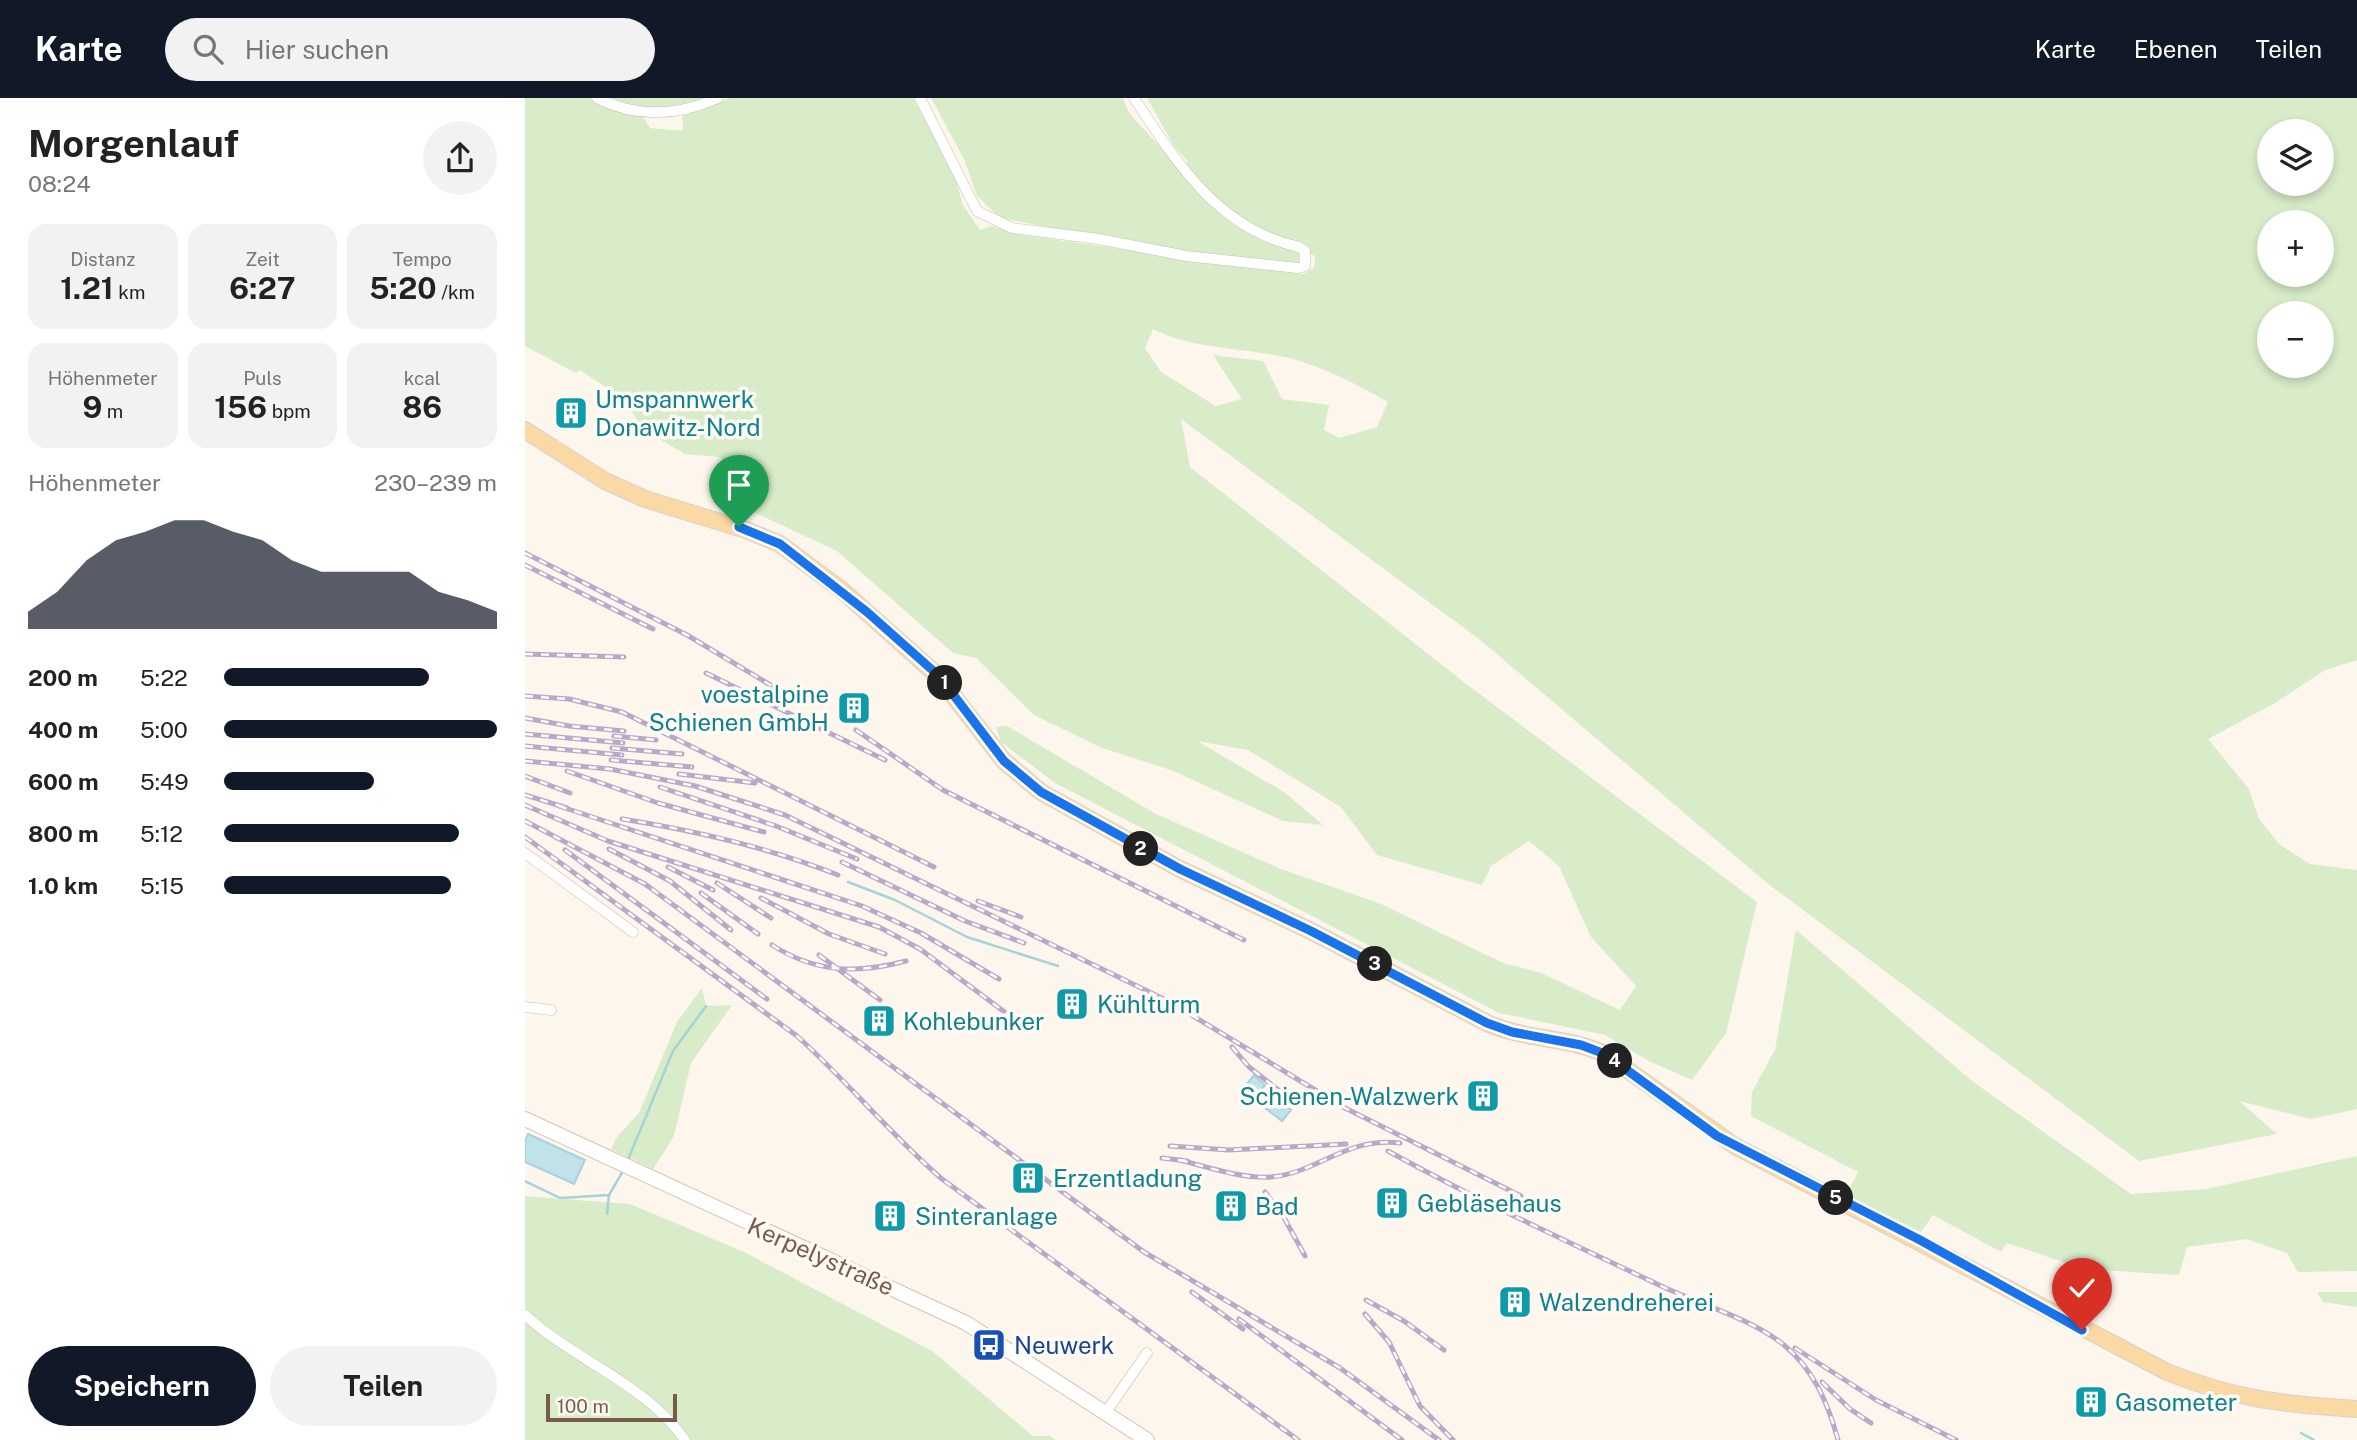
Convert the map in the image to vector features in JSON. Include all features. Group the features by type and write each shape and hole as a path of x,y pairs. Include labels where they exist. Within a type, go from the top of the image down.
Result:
{"main road":[{"path":"525,430 585,469 635,495 746,530 780,544 844,592 939,676 1015,772 1041,792 1138,847 1311,931 1487,1023 1512,1032 1581,1045 1605,1054 1726,1141 2167,1372 2232,1396 2268,1402 2357,1409"},
{"name":"Kerpelystraße","path":"525,1119 966,1323 1147,1440"}],"street":[{"path":"597,98 649,114 679,111 718,98"},
{"path":"920,98 977,211 992,220 1012,228 1100,239 1186,256 1298,268 1305,266 1305,251 1244,227 1211,201 1134,98"},
{"path":"525,853 633,932"},
{"path":"525,1007 551,1010"},
{"path":"525,1315 603,1367 671,1421 685,1440"},
{"path":"1106,1412 1147,1353"}],"green space":[{"path":"525,98 709,98 667,108 608,108 642,116 650,128 683,131 682,113 701,110 730,98 913,98 953,170 963,205 980,230 992,226 1022,235 1303,274 1314,268 1315,256 1276,239 1220,204 1185,164 1188,161 1175,148 1147,98 2357,98 2357,660 2325,670 2275,703 2208,739 2249,789 2259,819 2280,845 2310,864 2357,870 2357,1109 2311,1119 2239,1101 2277,1134 2139,1161 1767,883 1479,639 1181,419 1190,467 1465,683 1757,902 1726,1033 1692,1080 1649,1061 1605,1035 1499,1013 1055,783 1001,742 996,727 1007,726 1156,814 1281,869 1381,904 1503,963 1541,973 1620,1010 1636,986 1591,937 1559,866 1529,841 1491,866 1482,885 1377,855 1341,807 1248,750 1197,741 1284,792 1323,825 1283,821 1171,770 1102,748 1034,715 976,658 953,653 837,551 751,511 720,457 685,454 647,432 619,396 580,370 576,373 525,346","holes":["1153,329 1199,344 1263,353 1307,363 1335,374 1388,402 1377,427 1339,438 1324,430 1329,405 1282,399 1263,361 1213,355 1242,399 1216,406 1161,372 1145,348"]},
{"path":"931,98 1123,98 1129,113 1226,219 1246,231 1294,249 1299,253 1299,260 1295,264 1233,259 1049,231 1047,227 1000,218 977,196 965,161"},
{"path":"1796,930 1972,1081 2131,1194 2206,1189 2357,1156 2357,1271 2298,1272 2287,1253 2247,1239 2187,1247 2179,1275 2084,1269 2007,1243 2001,1252 1933,1215 1921,1232 1846,1196 1858,1172 1751,1116 1752,1092 1775,1050"},
{"path":"702,988 706,1006 732,1005 691,1063 674,1136 653,1169 611,1149 617,1137 639,1113 677,1022"},
{"path":"525,1196 630,1204 744,1252 932,1351 1033,1436 1050,1436 1056,1440 525,1440"},
{"path":"2317,1292 2357,1292 2357,1307 2323,1302"}],"water":[{"path":"1254,1075 1265,1085 1253,1100 1241,1091"},
{"path":"1269,1092 1291,1110 1282,1121 1260,1104"},
{"path":"528,1134 585,1160 574,1184 525,1162 525,1142"}],"waterway":[{"path":"848,882 895,900 967,937 1058,966"},
{"path":"627,1162 673,1051 706,1006"},
{"path":"525,1181 560,1198 609,1195 623,1171"},
{"path":"607,1214 609,1195"},
{"path":"2301,1433 2314,1440"}],"railway":[{"path":"525,553 687,635 792,698"},
{"path":"525,565 653,629"},
{"path":"525,654 624,657"},
{"path":"706,673 885,760"},
{"path":"525,696 569,699 622,712 934,867"},
{"path":"525,718 569,726 624,731"},
{"path":"856,730 943,790 1244,940"},
{"path":"525,734 623,743"},
{"path":"614,736 656,740"},
{"path":"525,746 622,755"},
{"path":"612,748 682,754"},
{"path":"611,760 692,767"},
{"path":"525,761 610,769 695,786 785,815 1170,1002 1345,1108 1433,1152"},
{"path":"567,771 658,803 764,832"},
{"path":"679,774 755,783"},
{"path":"525,776 570,793"},
{"path":"660,787 776,826 857,859"},
{"path":"525,795 567,808"},
{"path":"525,805 608,841 879,927 920,949 1014,1019"},
{"path":"559,806 862,906 921,933 999,979"},
{"path":"622,819 732,841 838,875"},
{"path":"525,821 645,884 1144,1252 1340,1368 1439,1440"},
{"path":"525,837 797,1036 942,1179 1298,1440"},
{"path":"609,849 670,881 731,930"},
{"path":"565,850 767,999"},
{"path":"842,862 965,921 1024,943"},
{"path":"668,867 713,890"},
{"path":"717,883 771,918"},
{"path":"701,893 758,934"},
{"path":"761,898 829,934 885,954"},
{"path":"978,901 1021,917"},
{"path":"772,945 805,961 837,968 871,968 906,961"},
{"path":"819,955 880,1000"},
{"path":"1232,1047 1249,1067 1295,1103"},
{"path":"1180,1160 1236,1174 1271,1177 1303,1169 1363,1145 1400,1143"},
{"path":"1170,1146 1229,1150 1346,1144"},
{"path":"1427,1149 1521,1196"},
{"path":"1388,1151 1521,1219 1770,1335 1795,1355 1812,1376 1830,1413 1838,1440"},
{"path":"1162,1158 1187,1161"},
{"path":"1265,1192 1282,1214 1305,1256"},
{"path":"1192,1292 1243,1329"},
{"path":"1366,1300 1404,1321 1444,1350"},
{"path":"1365,1314 1389,1342 1420,1406 1453,1440"},
{"path":"1239,1319 1402,1440"},
{"path":"1795,1348 1876,1400 1956,1440"},
{"path":"1822,1382 1850,1409 1871,1423"}],"place":[{"name":"Umspannwerk Donawitz-Nord","path":"571,413"},
{"name":"voestalpine Schienen GmbH","path":"854,708"},
{"name":"Kühlturm","path":"1072,1004"},
{"name":"Kohlebunker","path":"879,1021"},
{"name":"Schienen-Walzwerk","path":"1483,1096"},
{"name":"Erzentladung","path":"1028,1178"},
{"name":"Gebläsehaus","path":"1392,1203"},
{"name":"Bad","path":"1231,1206"},
{"name":"Sinteranlage","path":"890,1216"},
{"name":"Walzendreherei","path":"1515,1302"},
{"name":"Neuwerk","path":"989,1345"},
{"name":"Gasometer","path":"2091,1402"}],"route":[{"path":"739,527 780,544 844,592 939,676 967,710 994,750 1015,772 1041,792 1089,821 1180,869 1311,931 1487,1023 1512,1032 1581,1045 1605,1054 1717,1136 1920,1240 2082,1330"}]}
